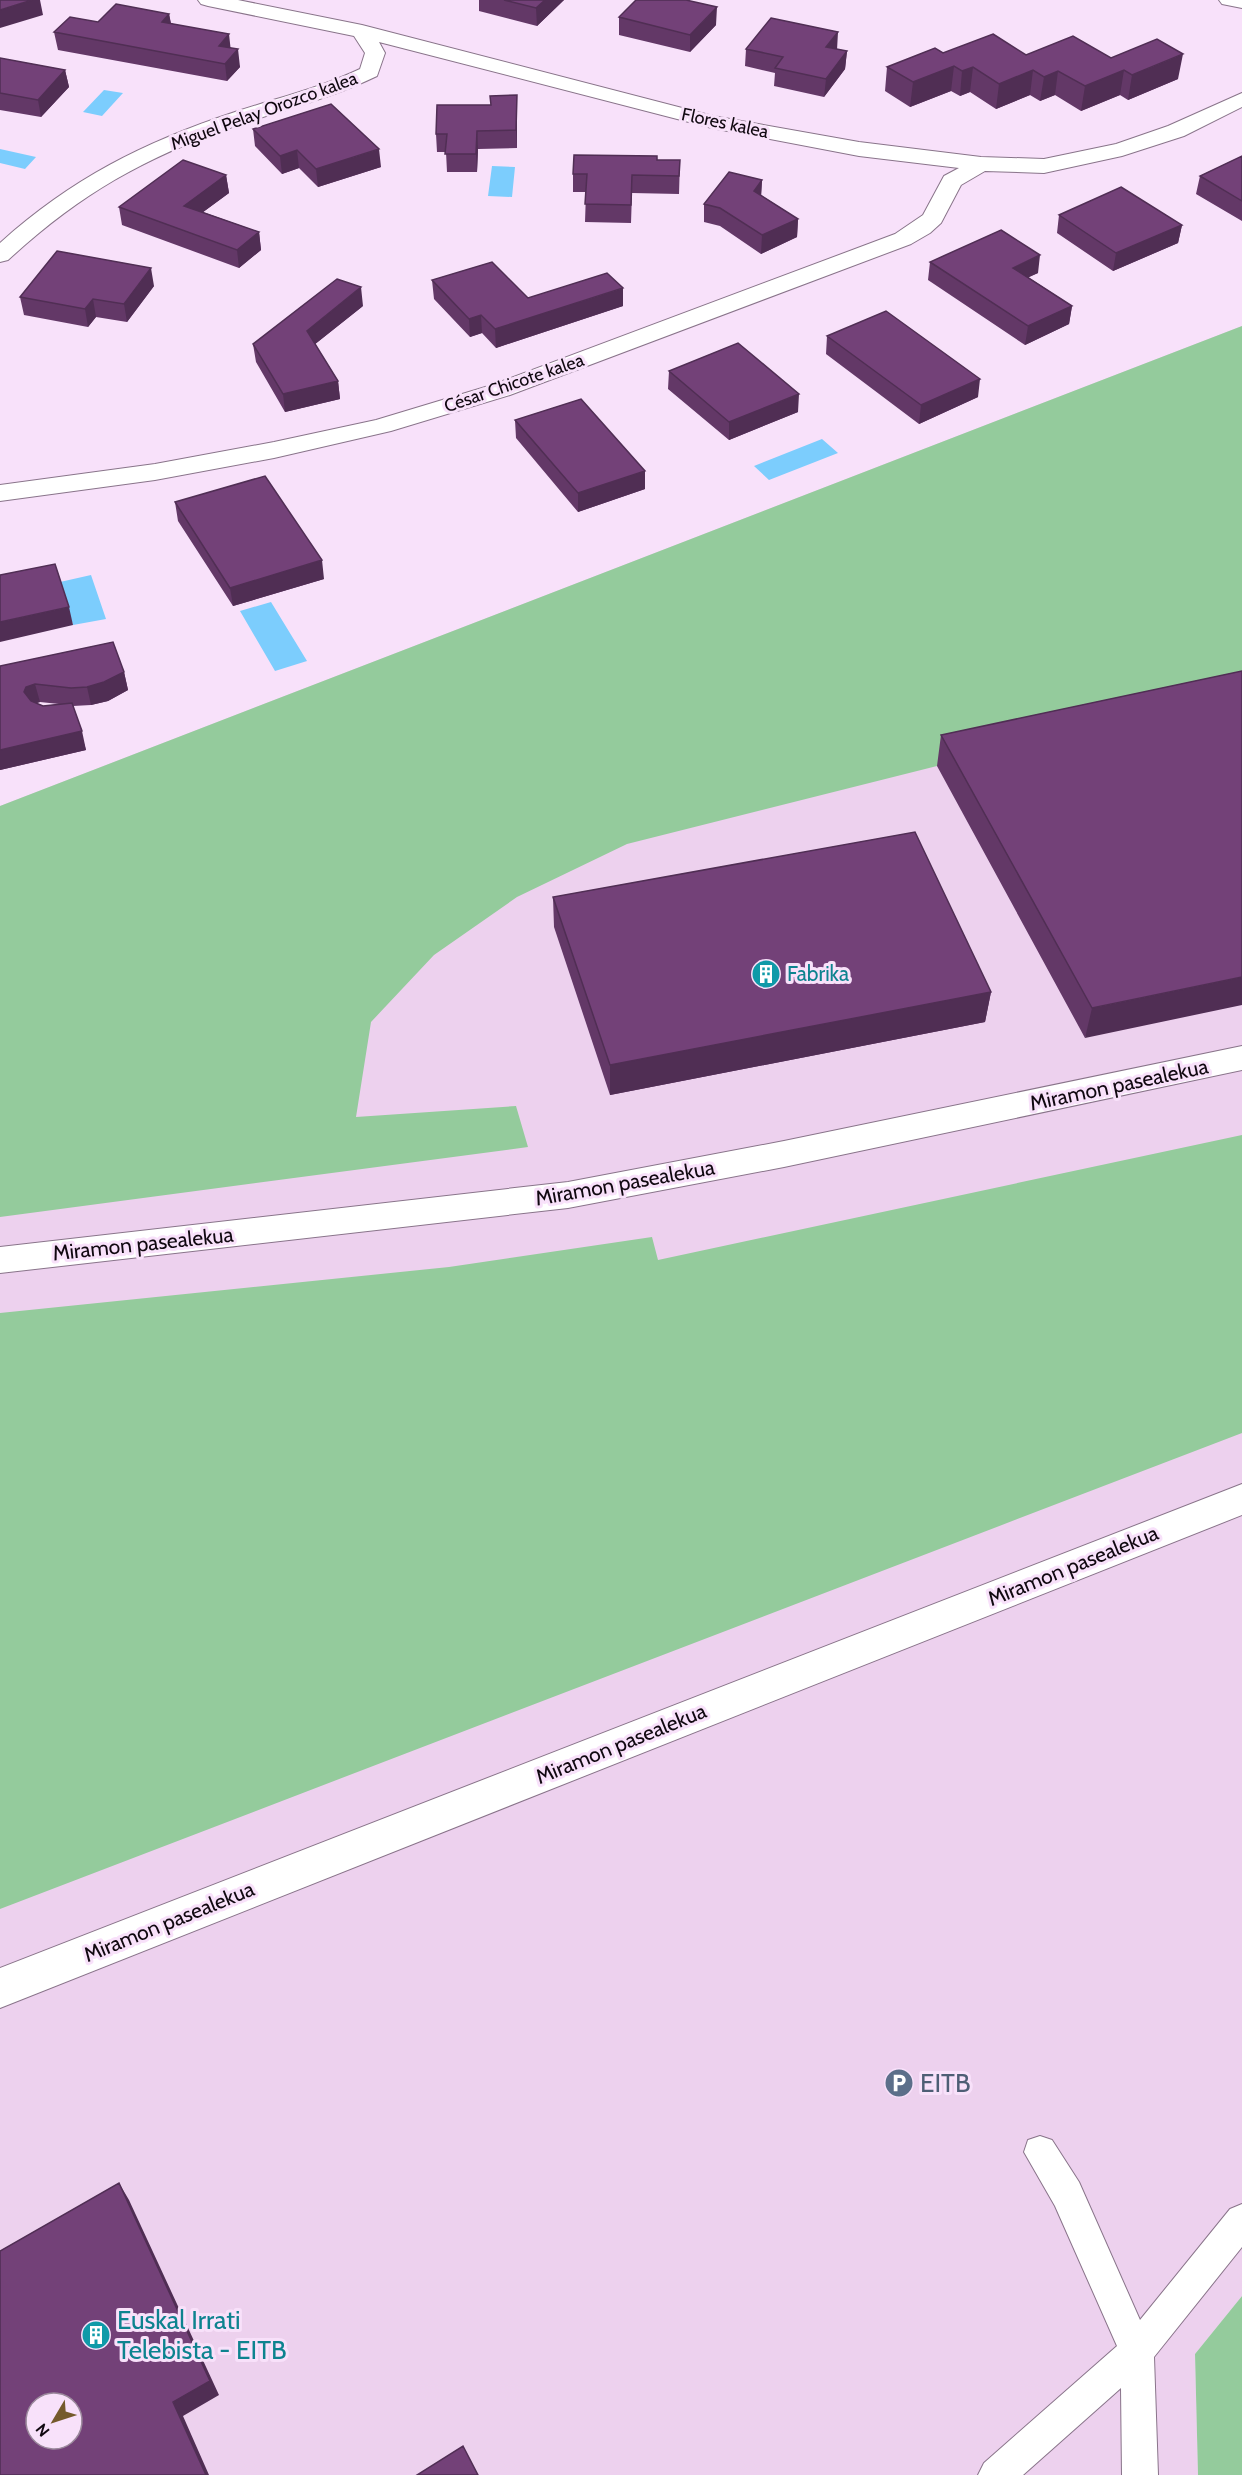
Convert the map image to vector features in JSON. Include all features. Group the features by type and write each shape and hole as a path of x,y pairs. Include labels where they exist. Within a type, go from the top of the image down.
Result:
{"street":[{"name":"Flores kalea","path":"208,0 362,31 712,122 859,149 981,164 1044,166 1122,149 1176,131 1242,99"},
{"path":"1229,0 1242,2"},
{"name":"Miguel Pelay Orozco kalea","path":"0,255 31,227 87,186 152,152 222,123 345,85 370,72 375,52 362,31"},
{"name":"César Chicote kalea","path":"0,494 155,472 274,450 382,426 501,390 903,239 922,228 933,218 952,181 981,164"},
{"name":"Miramon pasealekua","path":"0,1260 567,1195 909,1128 1242,1058"},
{"name":"Miramon pasealekua","path":"0,1988 1242,1499"}],"lane":[{"path":"1040,2152 1067,2194 1137,2351 1140,2475"},
{"path":"996,2475 1137,2351 1242,2221"}],"shaded area":[{"path":"1242,326 1242,2296 1195,2354 1198,2475 0,2475 0,806"}],"green space":[{"path":"1242,326 1242,700 937,766 627,844 517,897 434,955 371,1022 356,1117 516,1106 528,1147 0,1217 0,806"},
{"path":"1242,1135 1242,1433 0,1909 0,1313 449,1267 652,1237 658,1260"},
{"path":"1242,2296 1242,2475 1198,2475 1195,2354"}],"water":[{"path":"104,90 123,93 102,116 83,112"},
{"path":"0,149 36,157 25,169 0,163"},
{"path":"492,166 515,167 512,197 488,196"},
{"path":"822,439 838,453 769,480 754,466"},
{"path":"91,575 106,619 73,625 60,582"},
{"path":"271,602 307,661 275,671 240,611"}],"building":[{"path":"0,0 32,0 0,10"},
{"path":"504,0 545,0 536,8"},
{"path":"636,0 686,0 717,7 690,35 619,17"},
{"path":"116,4 169,14 162,22 229,34 219,46 238,49 225,64 54,32 70,17 98,22"},
{"path":"771,18 838,32 826,47 847,51 826,79 775,68 783,57 746,49"},
{"path":"993,34 1026,55 1073,36 1111,58 1157,39 1183,54 1132,75 1124,70 1085,86 1058,71 1044,77 1033,70 999,84 973,67 962,71 954,66 913,82 887,67 935,48 943,53"},
{"path":"0,58 65,70 38,100 0,93"},
{"path":"517,95 516,130 477,131 476,154 445,154 447,134 436,134 437,105 491,105 490,96"},
{"path":"331,104 379,149 316,169 297,150 280,156 253,129"},
{"path":"574,155 657,156 657,160 680,160 679,176 632,175 631,205 585,204 587,174 573,174"},
{"path":"1242,156 1242,201 1200,176"},
{"path":"183,160 226,175 184,206 259,232 237,250 119,207"},
{"path":"729,172 762,180 754,191 798,219 762,235 720,208 704,204"},
{"path":"1121,187 1182,225 1116,253 1059,215"},
{"path":"1001,230 1040,255 1013,268 1072,306 1028,326 930,262"},
{"path":"57,251 151,268 124,304 93,299 85,309 20,297"},
{"path":"492,262 528,298 607,273 623,288 495,329 481,315 469,319 432,280"},
{"path":"337,279 361,287 307,331 338,381 283,394 253,344"},
{"path":"886,311 980,379 921,405 827,336"},
{"path":"738,343 799,394 729,422 669,371"},
{"path":"581,399 645,471 578,493 515,420"},
{"path":"265,476 322,560 230,588 175,502"},
{"path":"55,564 69,607 0,622 0,575"},
{"path":"113,642 124,672 87,687 71,688 35,684 26,687 24,692 31,701 43,706 72,703 82,731 0,750 0,666"},
{"path":"1242,671 1242,977 1092,1008 941,735"},
{"name":"Fabrika","path":"915,832 991,992 610,1065 553,897"},
{"name":"Euskal Irrati Telebista - EITB","path":"119,2183 210,2381 173,2402 206,2475 0,2475 0,2251"},
{"path":"463,2446 478,2475 417,2475"}],"place":[{"name":"Fabrika","path":"766,974"},
{"name":"EITB","path":"899,2083"},
{"name":"Euskal Irrati Telebista - EITB","path":"96,2335"}]}
